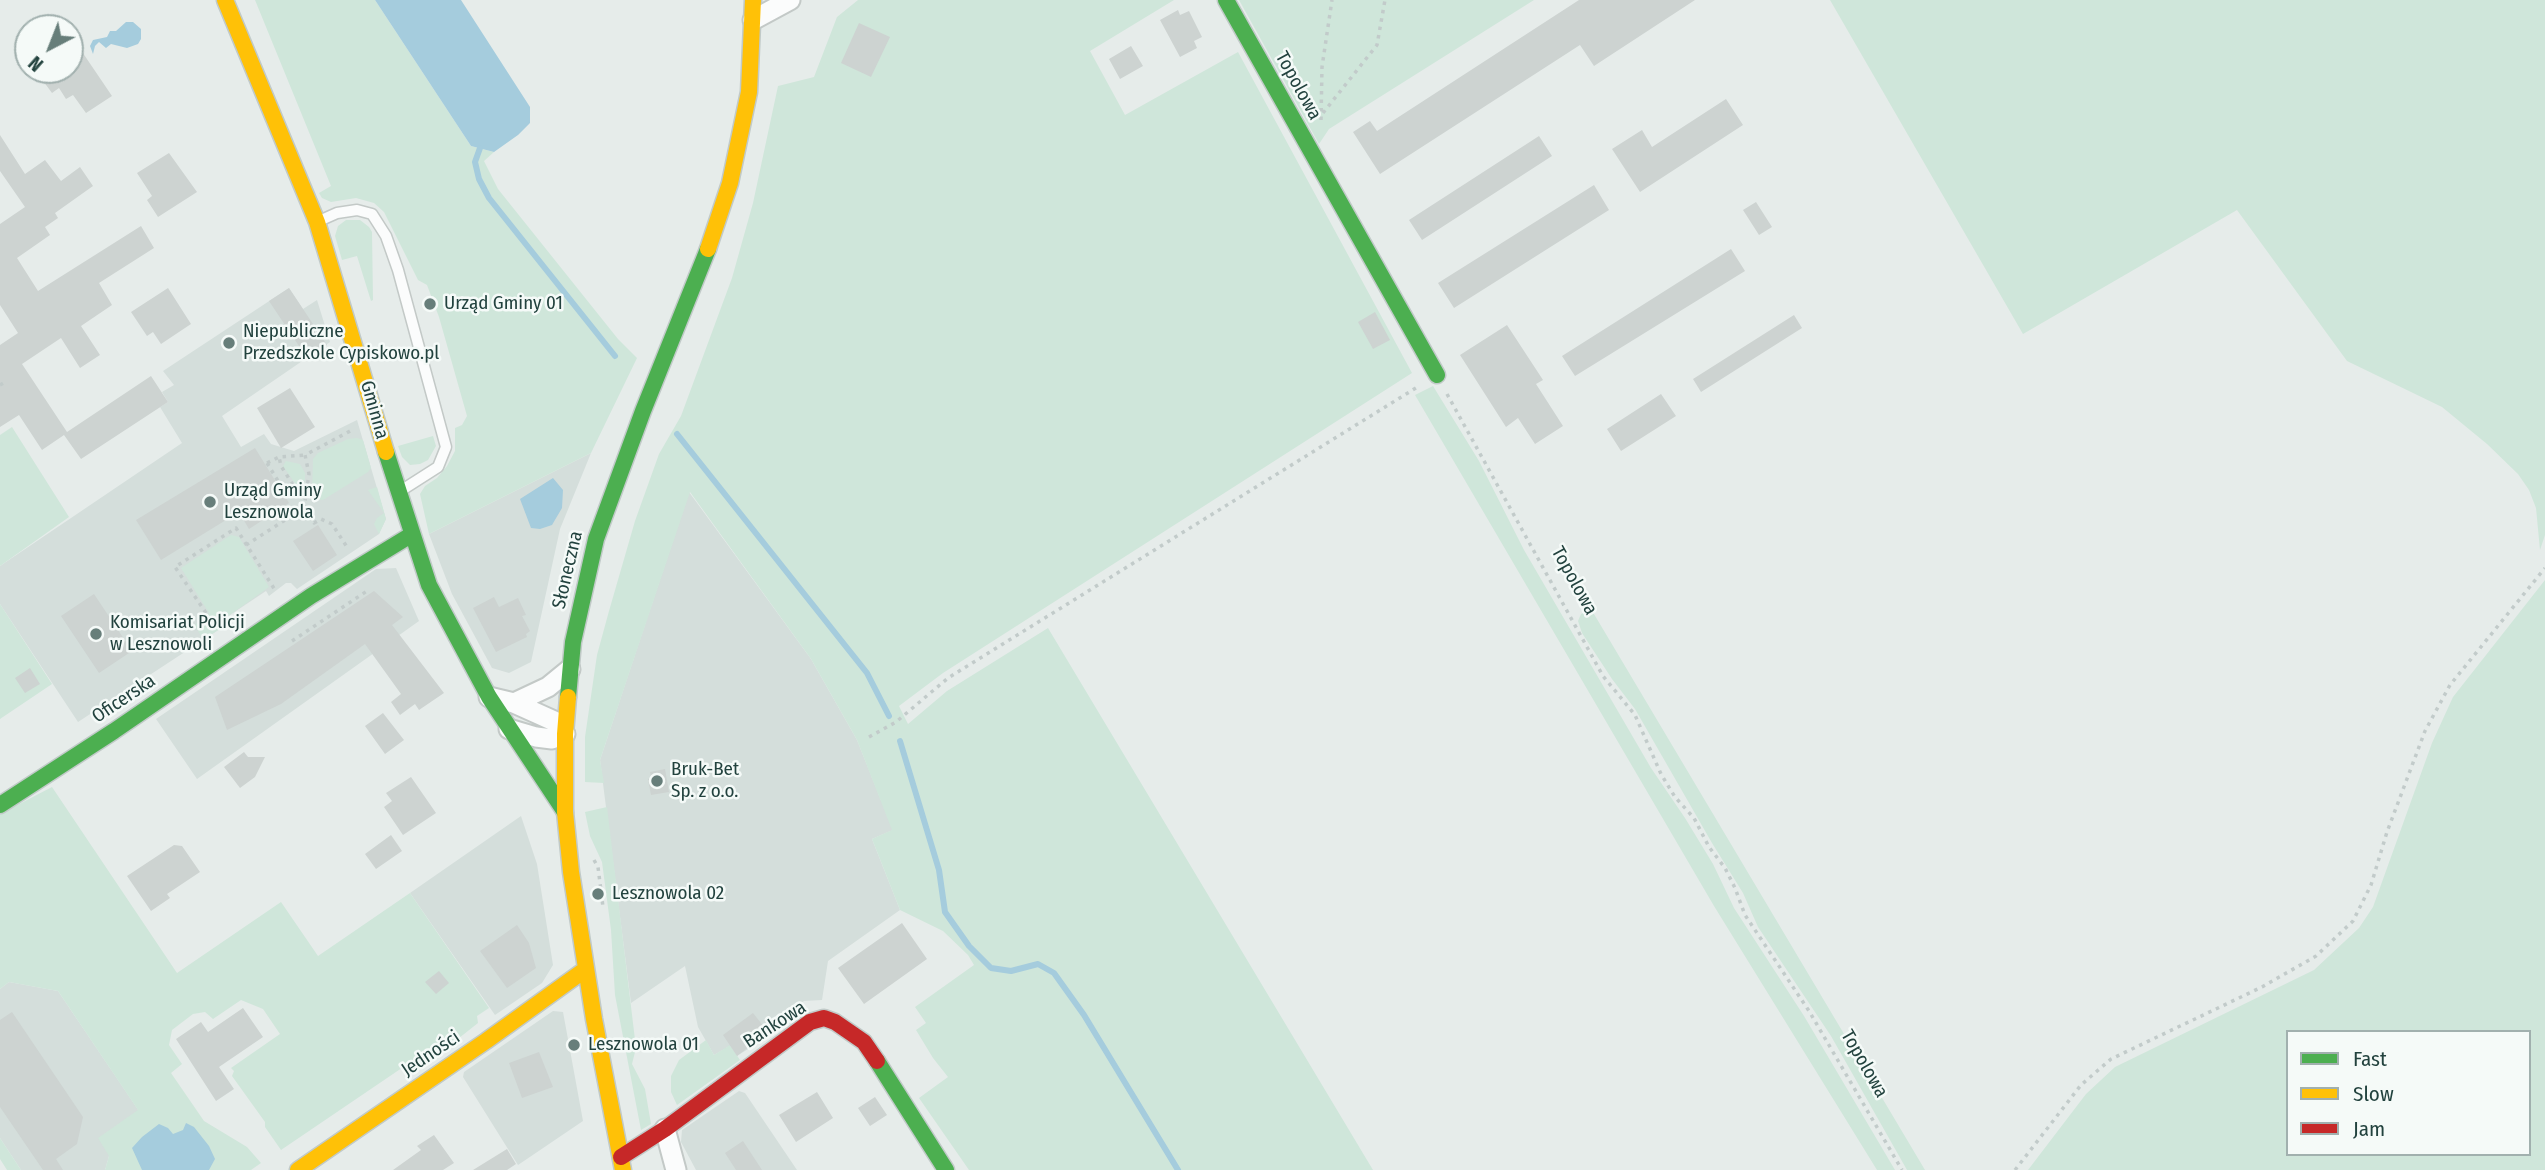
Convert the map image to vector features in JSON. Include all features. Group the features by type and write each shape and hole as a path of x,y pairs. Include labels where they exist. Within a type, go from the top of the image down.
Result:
{"street":[{"name":"Gminna","path":"225,0 317,222 411,536 429,585 499,703 509,729 565,812"},
{"name":"Słoneczna","path":"622,1163 574,899 565,812 565,734 569,669 600,528 643,411 704,262 730,183 749,92 753,0"},
{"path":"753,20 790,0"},
{"name":"Topolowa","path":"1226,0 1437,375"},
{"name":"Oficerska","path":"0,805 114,731 311,596 383,550 411,536"},
{"path":"499,703 548,687 569,669"},
{"path":"499,703 554,721 565,734 552,739 509,729"},
{"name":"Jedności","path":"298,1170 586,969"},
{"name":"Bankowa","path":"622,1163 810,1022 824,1018 835,1022 864,1042 946,1170"},
{"path":"664,1129 676,1170"}],"lane":[{"path":"317,222 337,212 357,210 372,214 386,236 398,270 446,447 438,467 398,492"}],"path":[{"path":"1321,128 1322,67 1332,0"},
{"path":"1321,114 1377,46 1385,0"},
{"path":"869,737 896,722 948,678 1437,375"},
{"name":"Topolowa","path":"1437,375 1603,676 1635,715 1661,774 1675,797 1694,818 1709,847 1725,868 1745,915 1825,1039 1902,1170"},
{"path":"0,385 5,382"},
{"path":"279,457 281,466 295,488 286,494 267,464 279,457 305,455 363,424"},
{"path":"305,455 309,474 304,508 314,523 321,519 332,524 352,555"},
{"path":"246,545 304,508"},
{"path":"206,613 175,567 236,528 275,590"},
{"path":"2015,1170 2081,1085 2111,1059 2262,987 2316,956 2353,921 2371,885 2387,832 2425,732 2450,685 2545,568"},
{"path":"593,857 598,867 603,907"}],"shaded area":[{"path":"289,288 303,309 317,300 330,342 222,416 241,447 264,434 271,444 294,451 357,420 386,519 379,534 297,589 291,583 286,583 269,596 266,591 227,617 229,623 78,722 0,604 0,566 182,443 160,407 168,402 162,392 174,385 163,371"},
{"path":"591,453 560,529 531,662 509,673 492,668 452,594 429,534"},
{"path":"689,492 811,659 857,740 893,830 872,839 900,910 828,961 822,1000 804,1001 765,1028 770,1035 737,1056 730,1046 714,1055 698,1027 685,966 631,1003 600,760"},
{"path":"396,568 419,621 197,779 156,719 376,569"},
{"path":"521,816 537,864 553,965 542,983 495,1015 410,893"},
{"path":"9,982 58,991 139,1111 109,1156 105,1170 21,1170 0,1138 0,989"},
{"path":"553,1011 563,1012 583,1121 518,1165 463,1077 464,1072"},
{"path":"739,1091 745,1093 797,1170 696,1170 681,1142 682,1130"}],"green space":[{"path":"255,0 375,0 471,146 494,152 484,161 498,189 618,339 637,358 591,453 429,534 420,494 447,466 455,451 455,428 462,425 467,416 439,317 427,285 418,280 384,212 374,203 356,198 331,202 322,198 319,193 331,186"},
{"path":"858,0 1174,0 1090,51 1125,115 1238,52 1412,373 943,673 899,706 908,724 947,691 1048,628 1373,1170 969,1170 919,1098 948,1077 916,1030 926,1023 915,1007 974,965 968,955 943,931 900,910 872,839 892,830 857,740 811,659 690,492 600,760 604,783 585,782 585,737 597,655 609,611 635,521 659,454 681,416 732,278 753,203 778,86 814,77 837,17"},
{"path":"1239,0 1534,0 1329,129 1319,144"},
{"path":"1830,0 2545,0 2545,535 2540,550 2536,508 2529,490 2518,474 2442,407 2347,361 2237,210 2023,334"},
{"path":"346,220 360,220 372,232 371,301 357,256 342,260 335,236 338,226"},
{"path":"1433,386 1479,461 1524,550 1651,768 1713,864 1734,908 1804,1016 1895,1170 1877,1170 1714,906 1415,395"},
{"path":"12,427 69,517 0,566 0,435"},
{"path":"433,436 436,446 428,460 410,465 402,457 398,446"},
{"path":"348,439 363,440 371,468 323,500 315,499 312,496 313,459 318,453"},
{"path":"286,461 300,464 305,473 305,480 299,489 283,466"},
{"path":"377,487 386,519 379,534 374,524 384,513 368,490"},
{"path":"231,535 239,537 269,587 227,617 229,623 203,640 195,625 209,613 181,568"},
{"path":"2545,580 2545,1170 2028,1170 2086,1094 2115,1067 2314,970 2359,928 2373,907 2432,743 2453,697"},
{"path":"0,604 52,684 0,719"},
{"path":"1591,609 1925,1170 1907,1170 1831,1036 1758,927 1743,893 1635,709 1582,633 1578,621 1581,614"},
{"path":"52,787 177,973 281,902 318,956 410,893 489,1008 477,1016 478,1023 454,1042 449,1036 281,1150 265,1127 265,1122 232,1076 234,1071 231,1068 280,1034 263,1009 241,1000 213,1019 205,1012 193,1014 172,1030 169,1045 182,1064 171,1073 204,1121 247,1147 261,1163 251,1170 105,1170 109,1156 98,1138 138,1110 58,991 9,982 0,989 0,814"},
{"path":"607,807 636,1048 632,1064 645,1089 651,1124 641,1130 615,995 611,930 602,862 590,836 585,812"},
{"path":"706,1040 714,1055 730,1045 740,1060 677,1105 671,1092 671,1076 679,1060"},
{"path":"0,1138 21,1170 7,1170 0,1159"}],"water":[{"path":"375,0 461,0 530,107 530,123 494,152 471,146"},
{"path":"126,22 133,22 141,29 138,44 127,48 111,44 106,48 99,42 93,54 90,46 93,40 107,37 110,31 116,31"},
{"path":"553,478 563,490 562,508 552,525 540,529 531,528 520,499"},
{"path":"186,1123 194,1127 209,1146 215,1159 209,1170 142,1170 132,1148 142,1137 159,1124 173,1134 183,1130"}],"building":[{"path":"1579,0 1695,0 1594,66 1580,45 1380,174 1353,132 1370,121 1377,131"},
{"path":"1178,10 1180,15 1189,11 1202,37 1194,41 1197,48 1180,57 1160,20"},
{"path":"859,23 890,37 871,77 841,63"},
{"path":"1131,46 1143,66 1120,79 1109,59"},
{"path":"84,55 112,96 86,113 73,95 66,99 59,88 52,93 45,84 84,84"},
{"path":"1726,99 1743,125 1640,192 1612,149 1642,130 1652,147"},
{"path":"0,135 25,174 45,160 61,181 80,167 93,186 55,213 58,218 45,227 50,235 17,258 38,291 141,226 154,248 99,283 112,305 81,326 100,355 80,368 61,338 22,364 67,432 151,376 168,402 81,459 64,435 42,450 19,415 0,427 0,345 18,333 0,305 0,224 25,207 0,171"},
{"path":"1539,136 1552,156 1422,240 1409,220"},
{"path":"169,153 197,192 158,217 147,200 152,196 137,173"},
{"path":"1594,185 1609,210 1454,308 1438,283"},
{"path":"1756,202 1772,227 1759,235 1743,210"},
{"path":"1731,249 1745,271 1575,376 1562,356"},
{"path":"168,288 191,324 161,344 153,332 147,336 131,312"},
{"path":"289,288 327,345 307,358 269,301"},
{"path":"1375,312 1390,340 1373,349 1358,322"},
{"path":"1794,315 1802,328 1701,392 1693,379"},
{"path":"1507,325 1543,380 1536,384 1563,426 1535,444 1518,418 1506,427 1460,355"},
{"path":"290,388 315,427 281,448 257,408"},
{"path":"1661,394 1676,416 1621,451 1607,429"},
{"path":"255,448 289,503 249,529 239,512 161,560 136,520"},
{"path":"318,525 337,555 313,571 293,541"},
{"path":"374,591 403,617 392,625 444,693 419,710 415,704 400,715 391,702 401,694 365,644 281,704 227,730 215,697"},
{"name":"Komisariat Policji w Lesznowoli","path":"94,594 132,651 99,673 61,616"},
{"path":"494,597 499,607 518,598 526,615 522,616 530,631 526,634 527,637 496,652 473,608"},
{"path":"30,668 40,684 25,693 15,678"},
{"path":"383,713 404,740 385,754 365,726"},
{"path":"244,752 248,757 265,757 255,777 240,788 224,767"},
{"path":"665,769 669,792 651,795 648,779 651,778 650,772"},
{"path":"411,777 436,813 403,835 384,807 392,801 386,793"},
{"path":"391,835 402,851 376,869 365,854"},
{"path":"174,845 182,846 200,872 167,894 170,898 151,911 127,876"},
{"path":"902,923 927,959 864,1004 838,968"},
{"path":"517,925 529,943 536,968 507,988 480,951"},
{"path":"439,971 449,983 436,994 425,982"},
{"path":"243,1008 263,1037 219,1067 234,1089 216,1101 176,1039 201,1022 208,1032"},
{"path":"12,1012 83,1117 77,1144 56,1159 63,1170 43,1170 0,1107 0,1020"},
{"path":"753,1013 768,1032 737,1056 723,1035"},
{"path":"539,1052 553,1087 522,1098 509,1063"},
{"path":"817,1092 833,1118 796,1142 779,1115"},
{"path":"875,1097 887,1115 870,1126 858,1108"},
{"path":"434,1135 454,1163 443,1170 393,1170 421,1150 417,1146"},
{"path":"743,1141 762,1170 736,1170 725,1153"},
{"path":"507,1149 516,1164 507,1170 473,1170"}],"waterway":[{"path":"480,148 475,162 479,179 489,198 615,356"},
{"path":"677,434 867,673 889,716"},
{"path":"900,741 939,870 945,912 969,946 991,968 1011,971 1038,964 1054,973 1084,1015 1178,1170"}],"traffic: fast":[{"path":"1226,0 1437,375"},
{"path":"568,697 573,642 596,539 643,411 708,249"},
{"path":"386,452 429,585 489,697 565,812"},
{"path":"0,805 114,731 311,596 411,535"},
{"path":"877,1061 946,1170"}],"traffic: slow":[{"path":"225,0 317,222 386,452"},
{"path":"708,249 730,183 749,92 753,0"},
{"path":"568,697 565,812 571,872 594,1019 623,1170"},
{"path":"298,1170 586,969"}],"traffic: jam":[{"path":"621,1157 665,1129 810,1022 824,1018 835,1022 864,1042 877,1061"}],"place":[{"name":"Urząd Gminy 01","path":"430,304"},
{"name":"Niepubliczne Przedszkole Cypiskowo.pl","path":"229,343"},
{"name":"Urząd Gminy Lesznowola","path":"210,502"},
{"name":"Komisariat Policji w Lesznowoli","path":"96,634"},
{"name":"Bruk-Bet Sp. z o.o.","path":"657,781"},
{"name":"Lesznowola 02","path":"598,894"},
{"name":"Lesznowola 01","path":"574,1045"}]}
